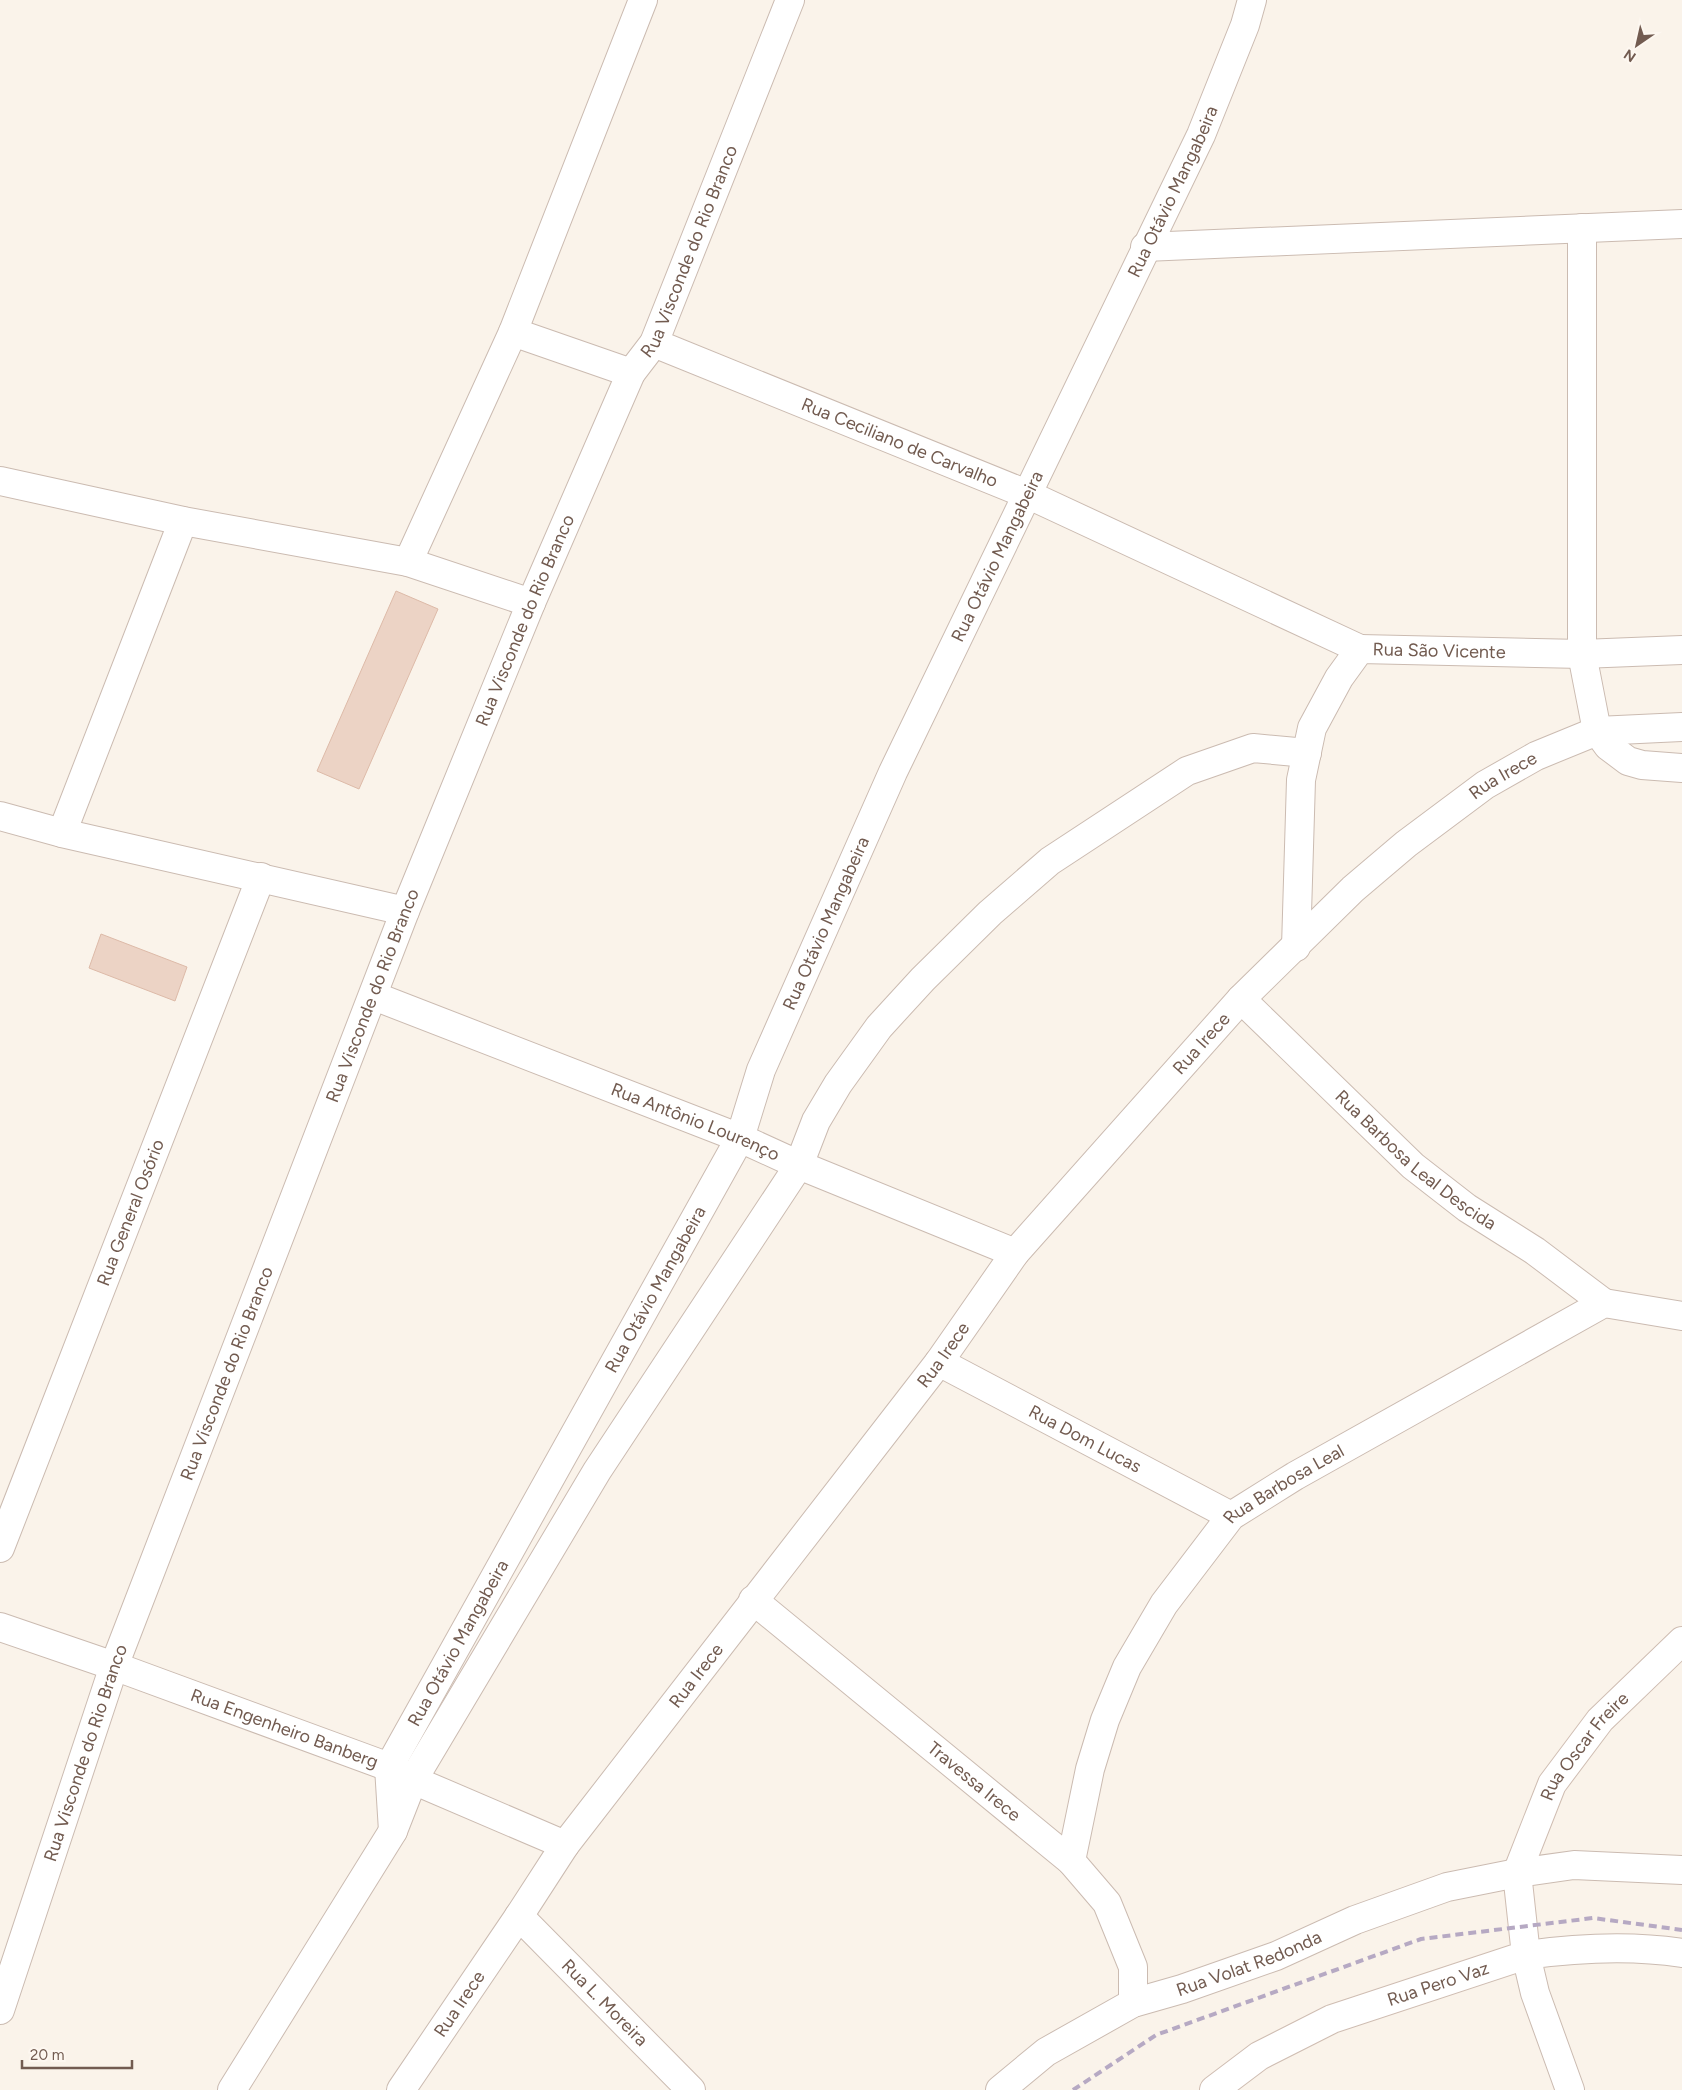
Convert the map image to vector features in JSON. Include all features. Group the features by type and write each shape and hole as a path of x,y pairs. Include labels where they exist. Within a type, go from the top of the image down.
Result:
{"street":[{"path":"408,562 514,332 643,0"},
{"name":"Rua Visconde do Rio Branco","path":"0,2010 114,1666 374,996 405,911 531,603 631,373 654,343 790,0"},
{"name":"Rua Otávio Mangabeira","path":"388,1767 740,1138 761,1070 889,781 1029,495 1145,247 1201,135 1245,25 1252,0"},
{"path":"1145,247 1682,224"},
{"path":"1582,228 1582,654 1596,730 1608,746 1628,761 1682,768"},
{"path":"514,332 631,373"},
{"name":"Rua Ceciliano de Carvalho","path":"654,343 1029,495 1360,649"},
{"path":"0,481 183,521 408,562 531,603"},
{"path":"62,833 183,521"},
{"name":"Rua São Vicente","path":"1296,947 1301,780 1312,728 1338,678 1360,649 1582,654 1682,650"},
{"path":"1596,730 1682,727"},
{"name":"Rua Irece","path":"401,2090 520,1916 564,1844 939,1362 1015,1253 1241,999 1353,889 1383,863 1485,785 1536,756 1596,730"},
{"name":"Rua Otávio Mangabeira","path":"232,2090 393,1831 413,1780 597,1470 799,1165 816,1121 838,1084 879,1027 923,979 990,913 1050,861 1187,771 1253,748 1307,753"},
{"path":"0,816 62,833 405,911"},
{"name":"Rua General Osório","path":"0,1548 261,877"},
{"name":"Rua Antônio Lourenço","path":"374,996 740,1138 799,1165 1015,1253"},
{"name":"Rua Barbosa Leal Descida","path":"1241,999 1413,1166 1467,1208 1535,1251 1604,1303"},
{"path":"1604,1303 1682,1316"},
{"name":"Rua Barbosa Leal","path":"1070,1861 1090,1769 1105,1720 1127,1667 1164,1604 1231,1516 1295,1476 1604,1303"},
{"name":"Rua Dom Lucas","path":"939,1362 1231,1516"},
{"name":"Travessa Irece","path":"753,1600 1070,1861 1107,1903 1133,1967 1133,2003"},
{"name":"Rua Engenheiro Banberg","path":"0,1627 114,1666 388,1767 413,1780 564,1844"},
{"name":"Rua Oscar Freire","path":"1517,1873 1552,1784 1600,1720 1682,1641"},
{"path":"388,1767 393,1831"},
{"name":"Rua Volat Redonda","path":"1000,2090 1046,2052 1133,2003 1182,1989 1276,1956 1355,1920 1446,1886 1574,1865 1682,1870"},
{"path":"1517,1873 1526,1955 1535,1993 1570,2090"},
{"name":"Rua L. Moreira","path":"520,1916 690,2090"},
{"name":"Rua Pero Vaz","path":"1214,2090 1259,2056 1332,2019 1526,1955 1564,1950 1608,1948 1682,1953"}],"building":[{"path":"396,591 438,609 359,789 317,771"},
{"path":"101,934 187,967 175,1001 89,968"}],"railway":[{"path":"1073,2090 1156,2035 1421,1939 1593,1918 1682,1930"}]}
